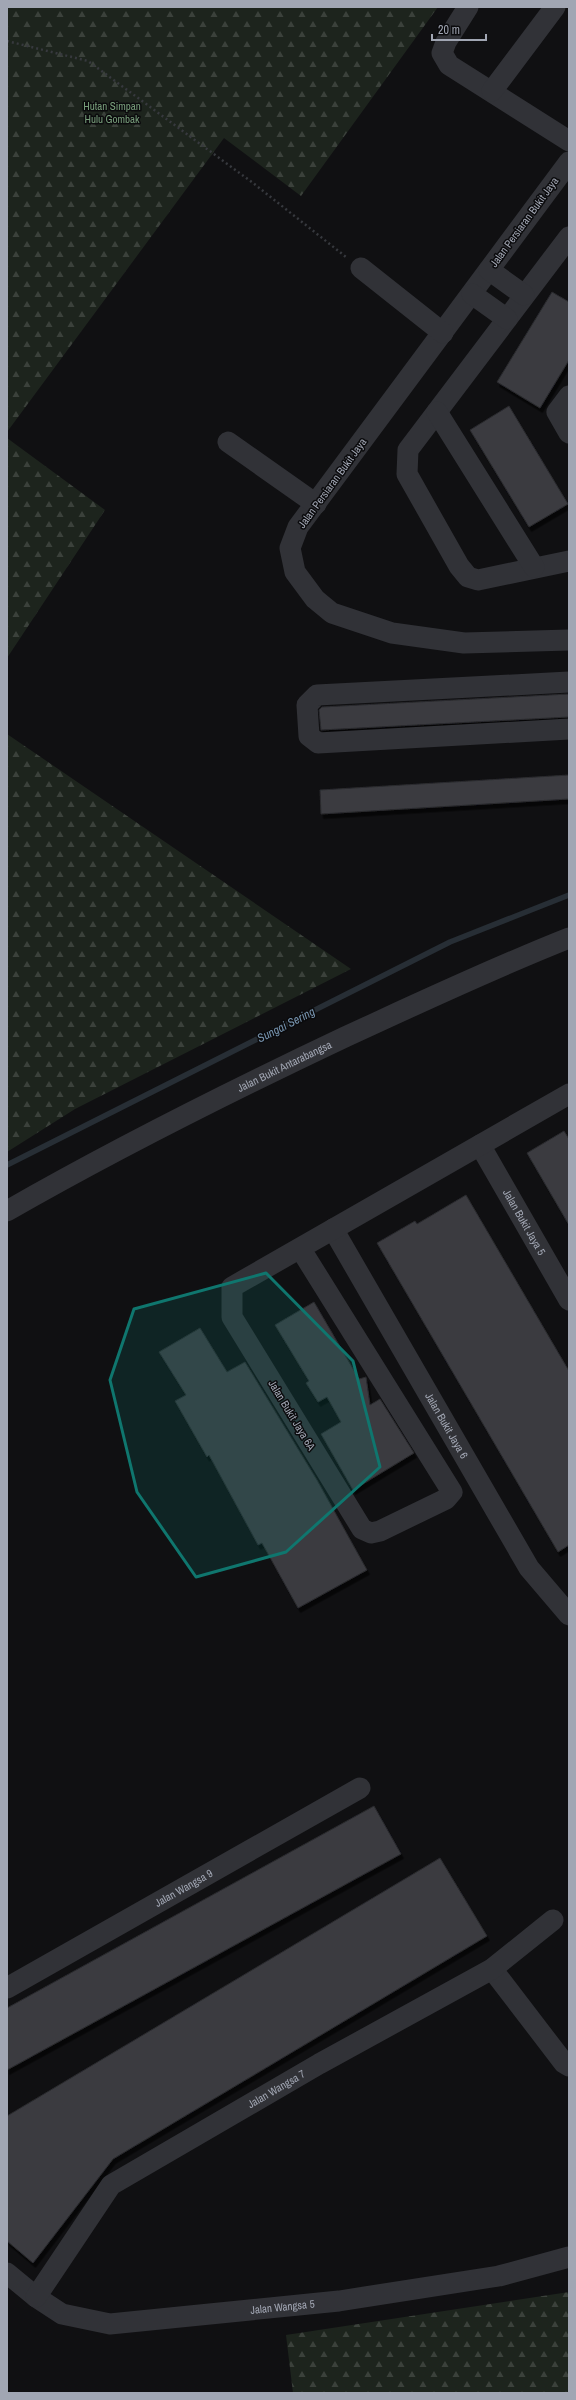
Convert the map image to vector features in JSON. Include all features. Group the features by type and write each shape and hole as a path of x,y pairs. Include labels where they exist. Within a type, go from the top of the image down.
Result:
{"street":[{"path":"468,7 446,42 442,53 449,65 569,141"},
{"path":"492,92 555,7"},
{"name":"Jalan Persiaran Bukit Jaya","path":"569,162 316,504 293,538 290,548 292,560 301,582 315,599 332,613 392,633 464,643 569,640"},
{"path":"569,237 408,450 407,474 459,566 468,577 478,580 534,567 569,561"},
{"path":"361,268 443,332"},
{"path":"489,270 524,295"},
{"path":"472,294 507,319"},
{"path":"569,396 557,412 569,433"},
{"path":"437,412 534,567"},
{"path":"228,442 316,504"},
{"path":"569,682 316,695 307,705 309,736 318,743 569,729"},
{"name":"Jalan Bukit Antarabangsa","path":"7,1211 57,1182 265,1075 454,986 569,938"},
{"path":"300,1248 569,1094"},
{"name":"Jalan Bukit Jaya 5","path":"480,1145 569,1300"},
{"name":"Jalan Bukit Jaya 6","path":"333,1229 529,1568 569,1615"},
{"name":"Jalan Bukit Jaya 6A","path":"300,1248 452,1492 446,1500 371,1533 362,1529 232,1317 232,1287 300,1248"},
{"name":"Jalan Wangsa 9","path":"7,1988 360,1788"},
{"name":"Jalan Wangsa 7","path":"36,2297 111,2186 319,2064 492,1969 553,1920"},
{"path":"492,1969 564,2063 569,2066"},
{"name":"Jalan Wangsa 5","path":"7,2273 36,2297 62,2314 110,2324 339,2301 499,2276 569,2257"}],"path":[{"path":"7,41 88,60 253,183 361,268"}],"highlighted area":[{"path":"266,1273 353,1361 380,1467 286,1552 196,1577 137,1492 110,1380 134,1309"}],"green space":[{"name":"Hutan Simpan Hulu Gombak","path":"7,7 438,7 301,196 224,138 7,432"},
{"path":"7,438 105,510 7,658"},
{"path":"7,734 351,969 75,1109 7,1152"},
{"path":"569,2292 569,2393 293,2393 286,2335"}],"building":[{"path":"552,292 569,302 569,360 540,408 497,382"},
{"path":"509,406 568,504 529,527 470,430"},
{"path":"569,694 569,717 321,730 319,710 322,707"},
{"path":"569,775 569,799 321,814 320,790"},
{"path":"564,1131 569,1139 569,1225 527,1153"},
{"path":"466,1195 569,1371 569,1545 558,1552 377,1243 415,1221 417,1224"},
{"path":"314,1302 359,1379 366,1377 370,1405 380,1399 414,1453 353,1490 321,1434 341,1422 327,1397 318,1402 306,1383 309,1381 275,1325"},
{"path":"200,1328 227,1372 245,1362 317,1480 367,1570 298,1608 262,1543 258,1545 209,1455 207,1457 175,1401 186,1395 159,1352"},
{"path":"374,1806 401,1854 7,2070 7,2008"},
{"path":"440,1858 487,1936 113,2159 33,2263 7,2241 7,2116"}],"waterway":[{"name":"Sungai Sering","path":"7,1165 450,942 569,895"}]}
